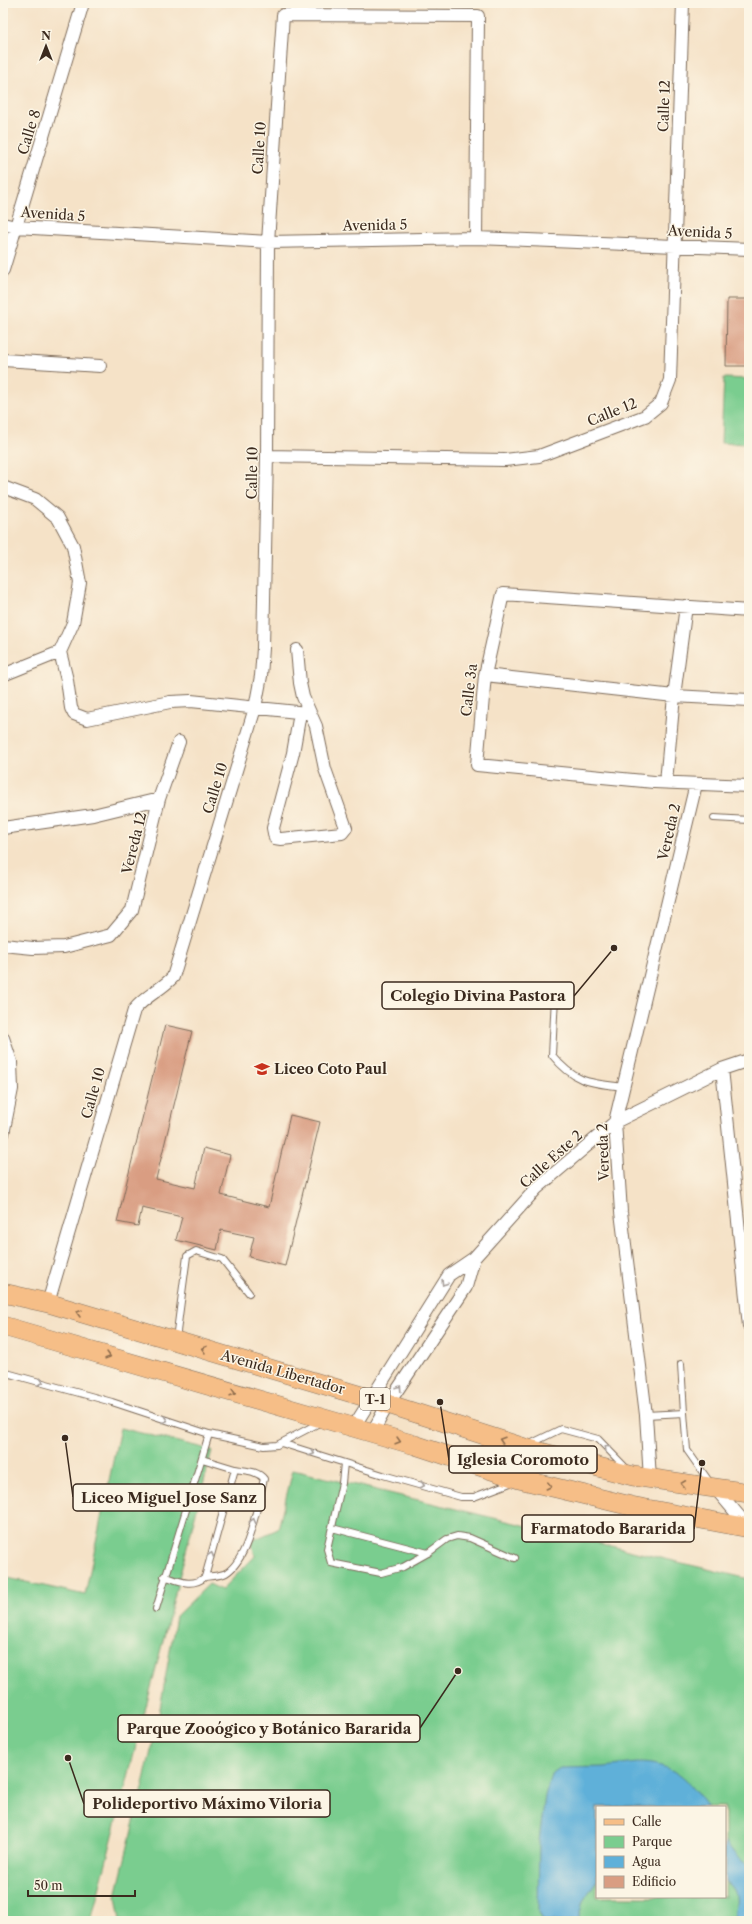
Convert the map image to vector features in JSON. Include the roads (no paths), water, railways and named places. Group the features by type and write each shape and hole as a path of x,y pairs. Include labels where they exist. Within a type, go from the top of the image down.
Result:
{"main road":[{"name":"Avenida Libertador","path":"3,1293 48,1303 380,1401 525,1448 642,1478 749,1493"},
{"name":"T-1","path":"3,1326 372,1433 520,1479 631,1506 749,1528"}],"street":[{"name":"Calle 8","path":"3,270 83,3"},
{"name":"Calle 12","path":"267,456 505,460 538,456 645,416 661,403 670,380 683,3"},
{"name":"Calle 10","path":"48,1303 134,1010 142,999 164,986 173,977 255,708 263,648 267,456 268,242 283,15 478,16 476,238"},
{"name":"Avenida 5","path":"3,224 16,227 268,242 476,238 749,249"},
{"path":"3,360 100,366"},
{"path":"3,487 7,487 35,499 58,518 73,546 80,583 73,623 60,652 67,680 71,708 74,714 87,719 170,702 191,701 305,713 316,726 330,788 346,828 342,833 281,839 275,838 273,828 305,713 297,650"},
{"name":"Calle 3a","path":"749,611 503,594 485,675 477,765 666,782 749,786"},
{"name":"Vereda 2","path":"666,782 674,696 686,606"},
{"path":"3,675 60,652"},
{"path":"485,675 674,696 749,700"},
{"path":"159,800 179,742"},
{"name":"Vereda 2","path":"642,1478 646,1415 621,1212 615,1122 696,784"},
{"name":"Vereda 12","path":"3,828 93,815 159,800 132,910 111,935 64,947 33,948 3,945"},
{"path":"3,1038 11,1062 12,1089 3,1134"},
{"name":"Calle Este 2","path":"372,1433 380,1401 448,1275 474,1258 536,1189 615,1122 722,1069 749,1060"},
{"path":"722,1069 749,1326"},
{"name":"Calle Este 2","path":"353,1428 380,1401 466,1287 474,1258"},
{"path":"716,1489 749,1528"}],"lane":[{"path":"714,818 749,820"},
{"path":"555,997 552,1055 565,1070 581,1080 624,1087"},
{"path":"176,1341 187,1256 196,1251 222,1259 249,1293"},
{"path":"681,1364 687,1450 716,1489"},
{"path":"3,1372 112,1402 209,1434 264,1446 281,1443 326,1420"},
{"path":"646,1415 684,1413"},
{"path":"525,1448 561,1429 598,1439 642,1478"},
{"path":"156,1609 164,1576 209,1434"},
{"path":"281,1443 461,1497 474,1497 520,1479"},
{"path":"164,1576 186,1584 198,1583 205,1577 226,1573 240,1557 248,1539 264,1479 260,1474 235,1469 202,1459"},
{"path":"344,1463 327,1549 331,1563 381,1573 403,1567 428,1553 447,1539 458,1536 470,1538 515,1558"},
{"path":"205,1577 235,1469"},
{"path":"332,1528 428,1553"}],"water":[{"path":"637,1763 661,1766 678,1774 693,1788 707,1806 596,1806 596,1882 583,1901 578,1921 543,1921 538,1910 539,1841 545,1796 551,1774 560,1768 604,1767"},
{"path":"726,1842 737,1857 749,1866 749,1921 734,1921 736,1894 726,1882"}],"place":[{"name":"Colegio Divina Pastora","path":"614,948"},
{"name":"Liceo Coto Paul","path":"262,1069"},
{"name":"Iglesia Coromoto","path":"440,1402"},
{"name":"Liceo Miguel Jose Sanz","path":"65,1438"},
{"name":"Farmatodo Bararida","path":"702,1463"},
{"name":"Parque Zooógico y Botánico Bararida","path":"458,1671"},
{"name":"Polideportivo Máximo Viloria","path":"68,1758"}]}
